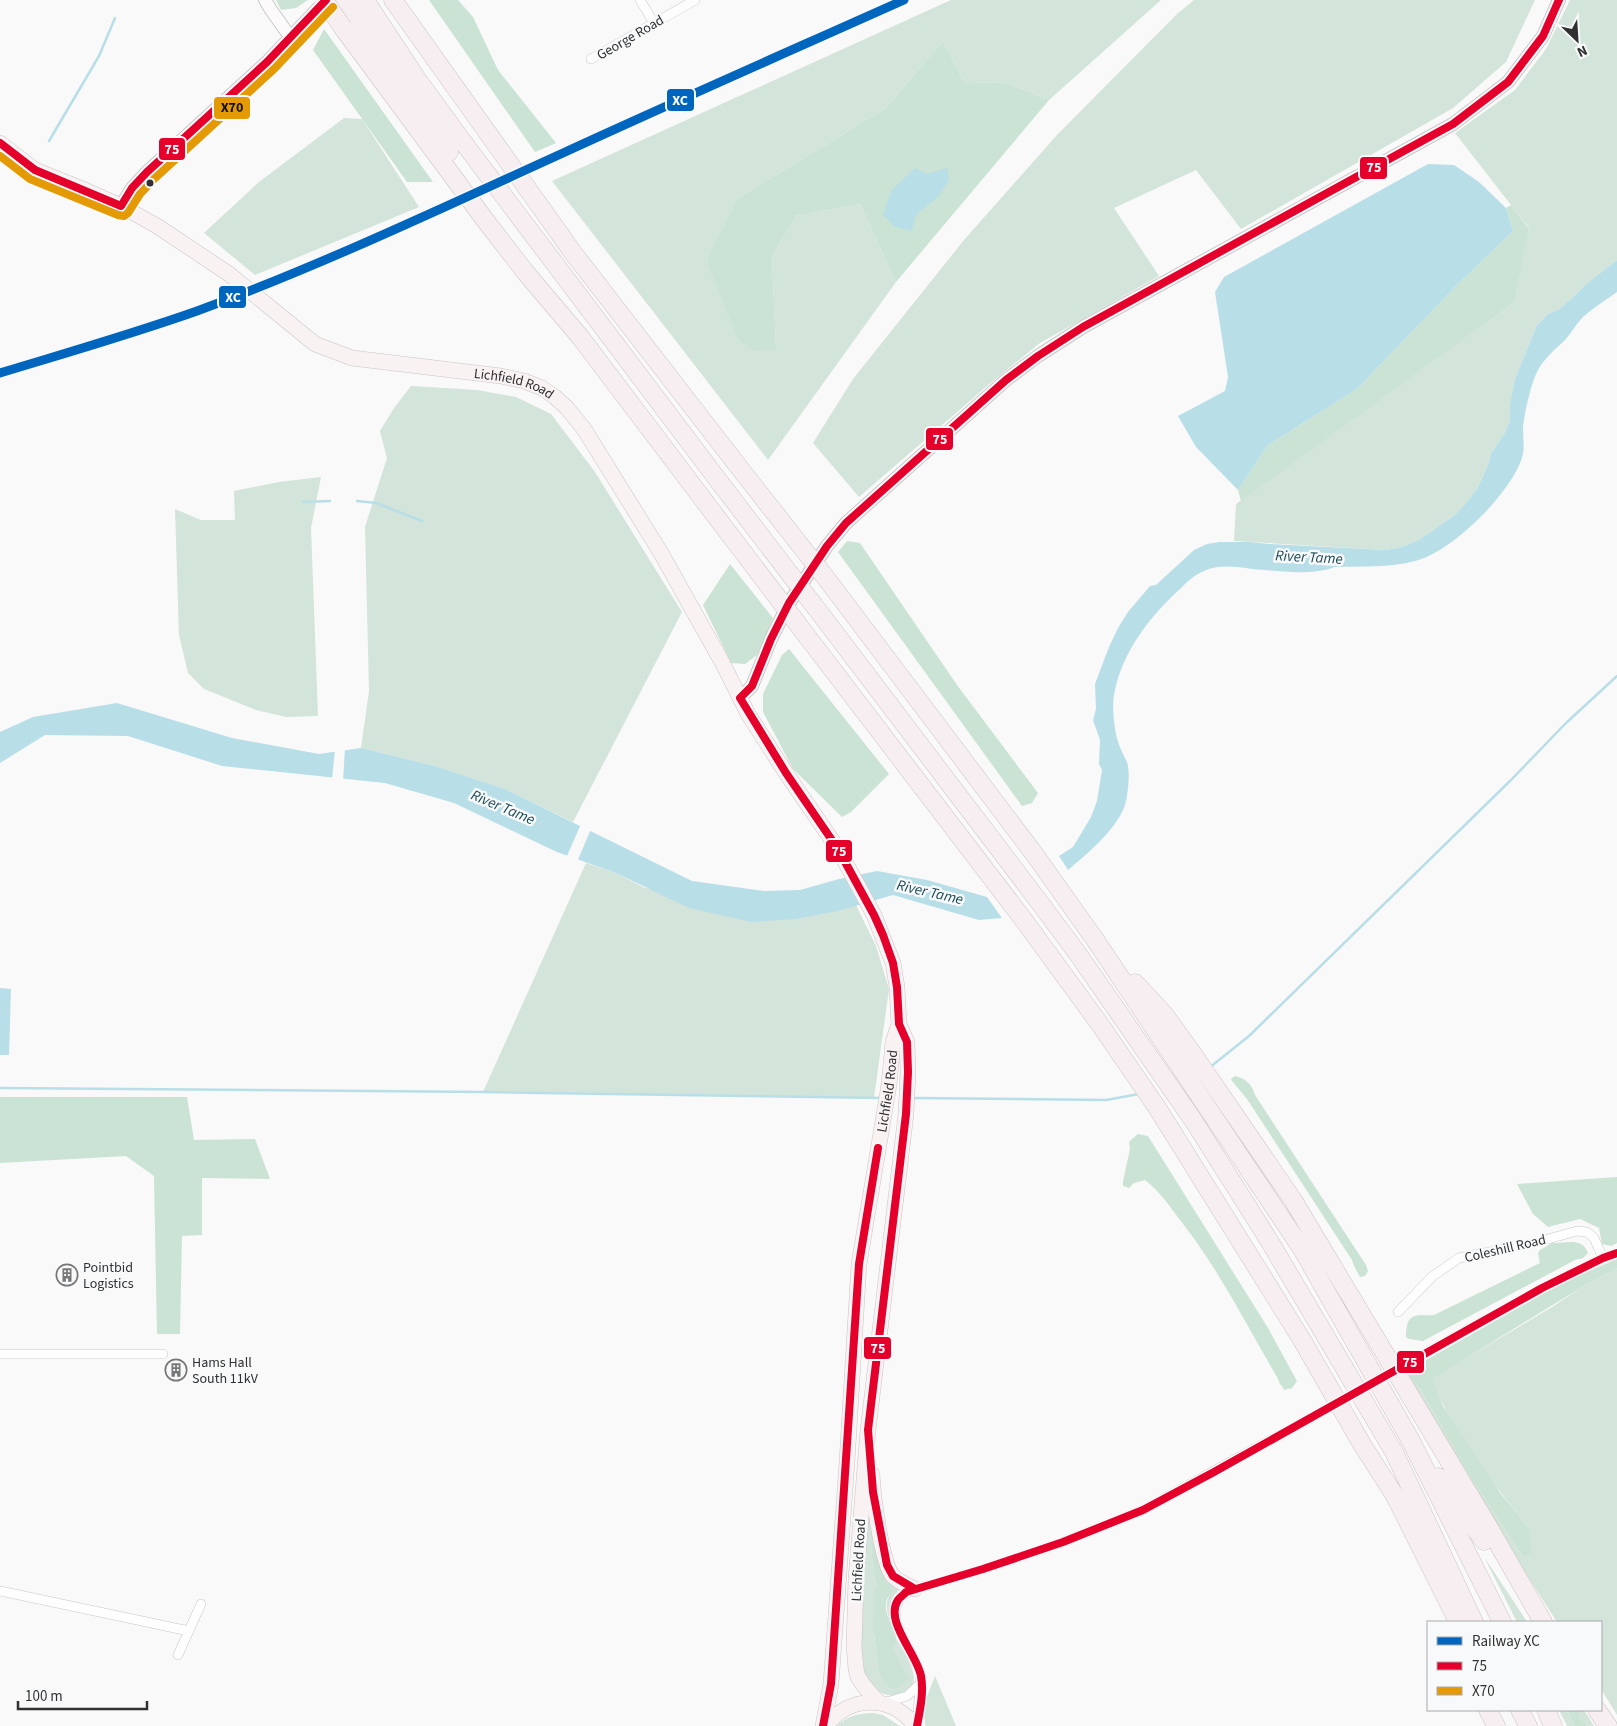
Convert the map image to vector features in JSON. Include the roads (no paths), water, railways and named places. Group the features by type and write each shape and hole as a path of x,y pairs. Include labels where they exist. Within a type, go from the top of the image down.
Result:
{"highway":[{"path":"325,0 358,12 443,155 490,218 526,273 581,338 1023,919 1138,1080 1302,1340 1362,1446 1395,1496 1458,1621"},
{"path":"346,0 417,79 721,484 1078,954 1180,1102 1275,1250 1394,1452 1474,1621"},
{"path":"393,0 580,262 829,582 1035,855 1096,940 1164,1014 1188,1062 1206,1088 1293,1200 1488,1526 1542,1621"},
{"name":"Lichfield Road","path":"0,143 35,170 121,206 157,226 229,274 315,344 352,358 501,376 524,381 542,388 555,397 567,408 584,429 660,553 737,692 786,773 838,849 874,915 893,963 897,986 899,1024 907,1042 908,1084 868,1430 856,1579 854,1647 858,1677 864,1686 881,1703 898,1710 916,1726"},
{"name":"Lichfield Road","path":"825,1726 831,1684 859,1264 888,1085 893,1042 899,1024"},
{"path":"1206,1088 1302,1249 1410,1440 1501,1621"},
{"path":"868,1430 873,1492 887,1565 893,1576 915,1589"},
{"path":"1410,1440 1464,1512 1538,1621"},
{"path":"1362,1446 1447,1621"},
{"path":"825,1726 834,1717 852,1706 870,1702 881,1703"},
{"path":"1488,1711 1496,1726"},
{"path":"1499,1711 1506,1726"},
{"path":"1520,1711 1528,1726"},
{"path":"1546,1711 1553,1726"},
{"path":"1598,1711 1608,1726"}],"main road":[{"path":"265,0 291,38"},
{"path":"121,206 132,188 147,172 267,62 325,0"},
{"path":"737,692 752,686 771,639 789,603 827,546 846,523 1006,380 1082,327 1453,124 1508,82 1542,36 1559,0"}],"street":[{"path":"640,0 654,23"},
{"name":"George Road","path":"591,59 695,0"},
{"name":"Coleshill Road","path":"1398,1312 1429,1279 1459,1258 1530,1244 1577,1231 1587,1232 1594,1238 1603,1258"},
{"path":"916,1726 921,1674 905,1644 895,1615 898,1599 906,1592 984,1569 1062,1542 1143,1510 1542,1288 1617,1253"},
{"path":"0,1354 164,1354"},
{"path":"0,1590 189,1631"},
{"path":"178,1655 201,1604"},
{"path":"881,1703 907,1696 921,1683"}],"water":[{"path":"1428,164 1454,165 1479,182 1506,208 1513,231 1457,285 1357,389 1267,446 1238,490 1196,447 1178,416 1225,391 1228,377 1215,292 1224,277"},
{"path":"915,168 927,174 947,168 949,180 938,197 916,215 912,231 895,227 883,215 891,191"},
{"name":"River Tame","path":"1617,260 1617,292 1583,317 1567,338 1539,368 1530,392 1525,415 1522,458 1505,488 1493,504 1462,534 1430,555 1415,561 1395,565 1335,567 1305,572 1216,567 1200,573 1191,579 1159,610 1131,648 1124,661 1114,695 1113,709 1116,732 1128,764 1129,775 1125,805 1108,832 1068,870 1059,856 1073,847 1091,817 1097,801 1102,770 1099,764 1100,740 1093,720 1096,709 1095,684 1118,628 1128,612 1150,586 1156,585 1194,550 1207,544 1249,542 1386,550 1402,547 1419,540 1455,515 1477,489 1488,465 1491,453 1505,433 1510,420 1510,403 1515,379 1537,325 1548,314 1558,310 1585,285"},
{"name":"River Tame","path":"117,703 232,738 319,754 361,748 435,766 505,789 692,881 764,891 800,890 877,871 927,880 987,897 1002,918 979,920 893,895 838,911 795,919 752,922 689,908 616,873 557,852 454,803 385,783 222,766 128,736 45,735 0,763 0,732 33,717"},
{"path":"0,988 11,989 9,1055 0,1055"}],"waterway":[{"path":"49,141 99,56 115,18"},
{"path":"303,502 330,501"},
{"path":"357,501 376,503 422,521"},
{"path":"1209,1068 1249,1036 1511,780 1565,724 1617,676"},
{"path":"0,1088 882,1098"},
{"path":"913,1098 1106,1100 1139,1094"}],"rail line":[{"name":"XC","path":"0,373 197,311 290,275 904,0"}],"place":[{"name":"Pointbid Logistics","path":"67,1275"},
{"name":"Hams Hall South 11kV","path":"176,1370"}]}
